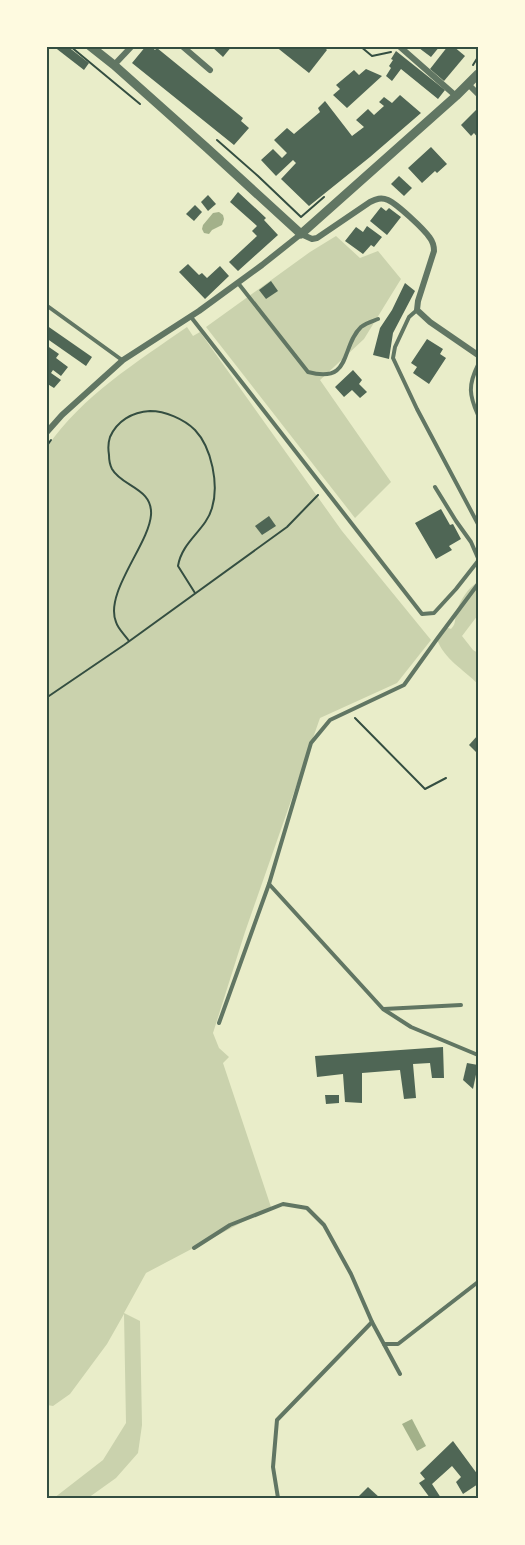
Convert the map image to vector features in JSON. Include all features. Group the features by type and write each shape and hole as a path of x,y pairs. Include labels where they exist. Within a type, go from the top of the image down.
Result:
{"street":[{"path":"90,46 301,234 312,239 317,238 379,198 395,204 425,232 434,246 417,302 417,310 430,322 478,355"},
{"path":"114,65 132,46"},
{"path":"182,46 210,70"},
{"path":"399,48 456,96"},
{"path":"46,433 62,415 123,360 191,317 301,234 478,74"},
{"path":"469,84 478,94"}],"lane":[{"path":"238,283 308,372 318,375 334,372 342,367 352,341 362,326 378,319"},
{"path":"46,304 123,360"},
{"path":"417,310 409,316 394,347 393,358 417,409 478,524"},
{"path":"191,317 422,614 434,613 456,589 478,559 471,542 435,487"},
{"path":"478,365 470,389 471,399 478,415"},
{"path":"219,1023 269,884 311,743 330,720 404,685 478,584"},
{"path":"269,884 383,1009 411,1027 478,1054"},
{"path":"383,1009 461,1005"},
{"path":"194,1248 230,1225 283,1204 307,1208 324,1225 400,1374"},
{"path":"384,1344 398,1344 478,1282"},
{"path":"278,1498 273,1467 277,1420 372,1322"}],"path":[{"path":"360,46 372,56 399,48"},
{"path":"212,136 301,217 325,196"},
{"path":"129,641 115,622 114,609 120,587 151,517 150,506 144,495 121,479 111,468 108,451 114,430 126,418 139,412 152,411 167,414 195,429 212,464 214,494 212,510 195,536 183,549 178,566 195,593"},
{"path":"46,698 286,527 325,489"},
{"path":"349,711 425,789 446,778"}],"shaded area":[{"path":"219,212 224,219 222,225 209,234 204,233 203,225 213,213"},
{"path":"336,236 360,258 378,251 401,279 364,339 320,380 391,482 355,518 206,327 310,252"},
{"path":"187,327 193,336 200,332 342,531 431,640 397,683 320,718 245,932 213,1033 219,1048 229,1057 223,1063 271,1207 146,1273 124,1313 140,1321 142,1425 138,1453 116,1478 88,1498 54,1498 103,1460 126,1423 124,1314 107,1344 70,1394 53,1406 47,1405 47,447 93,396"},
{"path":"478,582 478,615 462,636 478,653 478,684 449,658 437,639 446,627 451,629 453,627 463,598"},
{"path":"412,1419 426,1446 417,1451 402,1424"}],"building":[{"path":"53,46 67,46 89,63 84,70"},
{"path":"146,46 155,50 157,48 243,118 241,121 249,128 234,145 132,63"},
{"path":"211,46 232,46 223,57"},
{"path":"275,46 323,46 327,50 309,73"},
{"path":"414,46 440,46 431,57"},
{"path":"448,46 453,46 465,56 444,81 430,69"},
{"path":"396,51 445,90 438,99 401,69 392,81 386,76"},
{"path":"366,69 382,76 347,108 333,95 340,89 336,85 354,70 359,75"},
{"path":"400,95 421,113 309,206 281,179 296,163 293,160 276,176 261,160 273,149 282,158 287,153 274,140 287,128 294,134 320,112 318,108 325,101 352,136 364,127 356,120 368,109 374,115 384,106 379,102 384,97 392,103"},
{"path":"478,108 478,138 474,133 471,136 461,125"},
{"path":"431,147 447,164 422,183 408,168"},
{"path":"399,176 412,188 404,196 391,184"},
{"path":"238,192 266,218 264,220 278,235 238,271 229,262 257,236 252,231 257,226 230,202"},
{"path":"208,195 216,204 208,211 201,202"},
{"path":"195,205 202,212 194,221 186,214"},
{"path":"381,207 386,211 389,208 401,217 387,235 370,221"},
{"path":"367,226 382,237 374,247 371,245 363,254 345,241 356,227 363,232"},
{"path":"188,264 199,275 202,273 207,278 220,266 229,276 205,299 179,272"},
{"path":"271,281 278,291 266,299 259,290"},
{"path":"405,283 415,291 393,333 389,359 373,355 380,328"},
{"path":"46,325 92,357 86,366 46,338"},
{"path":"427,339 443,349 440,354 446,358 429,384 413,373 417,367 411,363"},
{"path":"46,345 59,354 56,358 68,367 61,376 53,370 51,373 61,380 54,388 46,383"},
{"path":"353,370 362,380 359,384 367,392 360,398 352,390 344,397 335,387"},
{"path":"441,509 461,539 449,546 452,550 436,559 415,523"},
{"path":"269,516 276,526 262,535 255,526"},
{"path":"478,735 478,754 469,745"},
{"path":"443,1047 444,1078 432,1078 430,1063 413,1064 416,1098 404,1099 400,1070 362,1073 362,1103 345,1102 343,1074 317,1077 315,1056"},
{"path":"467,1063 478,1065 473,1089 463,1080"},
{"path":"325,1095 339,1095 339,1103 326,1104"},
{"path":"453,1441 478,1475 478,1484 463,1494 456,1482 461,1477 452,1466 432,1484 441,1498 430,1498 419,1483 425,1479 420,1473"},
{"path":"368,1487 380,1498 357,1498"}]}
